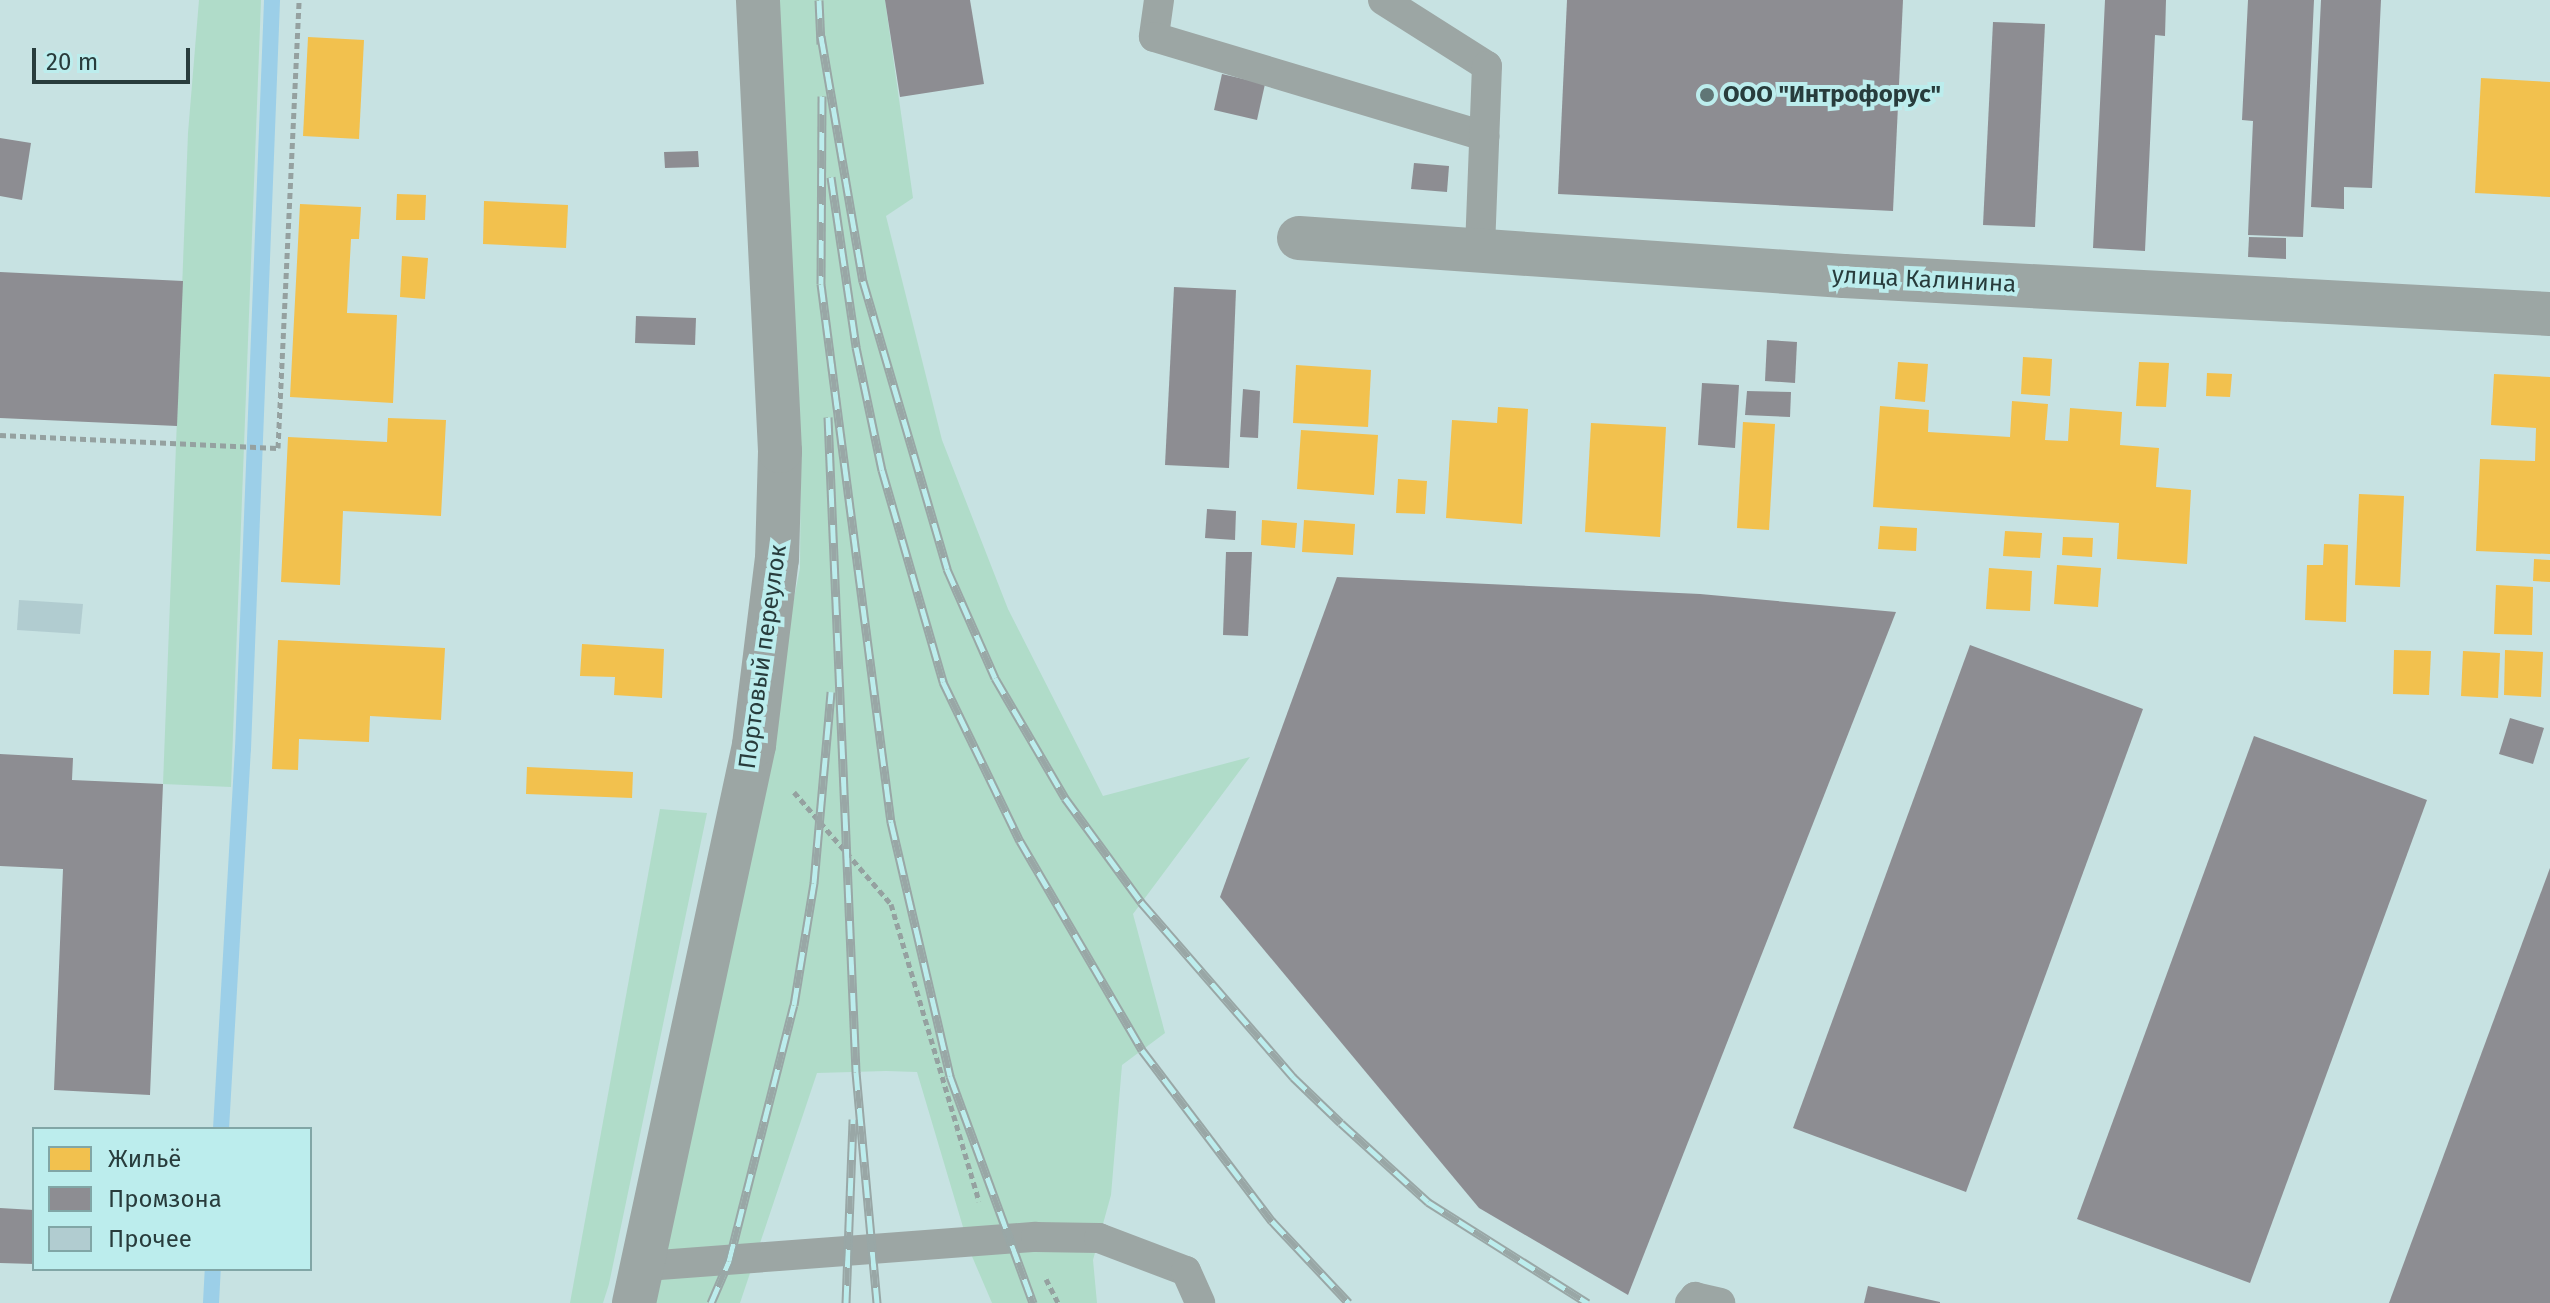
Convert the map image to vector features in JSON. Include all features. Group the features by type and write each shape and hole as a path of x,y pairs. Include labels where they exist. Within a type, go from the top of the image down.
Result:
{"street":[{"name":"Портовый переулок","path":"640,1285 754,745 781,513 758,0"},
{"name":"улица Калинина","path":"1299,238 1844,276 2550,314"}],"lane":[{"path":"1159,0 1154,37 1485,136"},
{"path":"1383,0 1487,66 1480,251"},
{"path":"640,1285 992,1241 1099,1238 1186,1271 1200,1303"},
{"path":"1690,1303 1695,1297 1720,1303"}],"path":[{"path":"0,435 278,448 299,0"},
{"path":"754,745 891,904 1002,1271 1043,1272 1058,1303"}],"green space":[{"path":"199,0 261,0 231,787 163,784 188,133"},
{"path":"779,0 885,0 913,198 886,216 942,440 1008,609 1103,796 1250,757 1133,914 1165,1033 1122,1065 1111,1195 1093,1260 1097,1303 992,1303 971,1254 917,1072 886,1071 817,1073 740,1303 654,1303 800,568 801,447"},
{"path":"660,809 707,813 609,1284 603,1303 570,1303"}],"building: Жильё":[{"path":"308,37 364,40 359,139 303,136"},
{"path":"2481,78 2550,82 2550,197 2475,193"},
{"path":"397,194 426,195 425,220 396,220"},
{"path":"484,201 568,205 566,248 483,244"},
{"path":"300,204 361,207 359,239 351,239 347,313 397,315 393,403 290,397"},
{"path":"402,256 428,258 425,299 400,297"},
{"path":"2023,357 2052,359 2050,396 2021,394"},
{"path":"1898,362 1928,364 1925,402 1895,399"},
{"path":"2139,362 2169,363 2166,407 2136,406"},
{"path":"1296,365 1371,370 1368,427 1293,423"},
{"path":"2207,373 2232,374 2230,397 2206,396"},
{"path":"2494,374 2550,377 2550,554 2476,551 2480,459 2535,461 2536,428 2491,425"},
{"path":"2012,401 2048,404 2045,440 2068,441 2070,408 2122,412 2120,445 2159,448 2156,487 2191,490 2187,564 2117,559 2119,523 1873,507 1880,406 1929,410 1928,432 2010,437"},
{"path":"1498,407 1528,409 1522,524 1446,518 1452,420 1497,423"},
{"path":"388,418 446,420 441,516 343,511 340,585 281,582 288,437 387,442"},
{"path":"1743,422 1775,424 1769,530 1737,528"},
{"path":"1591,423 1666,427 1660,537 1585,532"},
{"path":"1301,430 1378,435 1374,495 1297,489"},
{"path":"1398,479 1427,481 1425,514 1396,513"},
{"path":"2359,494 2404,496 2400,587 2355,585"},
{"path":"1262,520 1297,523 1295,548 1261,545"},
{"path":"1304,520 1355,524 1353,555 1302,552"},
{"path":"1880,526 1917,528 1916,551 1878,549"},
{"path":"2005,531 2042,533 2040,558 2003,556"},
{"path":"2063,537 2093,538 2092,557 2062,555"},
{"path":"2324,544 2348,545 2346,622 2305,620 2307,565 2323,565"},
{"path":"2534,559 2550,560 2550,582 2533,581"},
{"path":"2057,565 2101,568 2098,607 2054,604"},
{"path":"1989,568 2032,571 2030,611 1986,609"},
{"path":"2496,585 2533,587 2532,635 2494,634"},
{"path":"278,640 445,648 441,720 370,716 369,742 299,739 298,770 272,769"},
{"path":"582,644 664,649 662,698 614,695 615,677 580,676"},
{"path":"2394,650 2431,651 2429,695 2393,694"},
{"path":"2505,650 2543,652 2541,697 2504,695"},
{"path":"2463,651 2500,653 2498,698 2461,696"},
{"path":"527,767 633,772 632,798 526,794"}],"building: Промзона":[{"path":"885,0 970,0 984,84 900,97"},
{"path":"1567,0 1903,0 1893,211 1558,194"},
{"path":"2105,0 2166,0 2165,36 2155,35 2145,251 2093,248"},
{"path":"2248,0 2314,0 2303,237 2248,235 2253,121 2242,120"},
{"path":"2321,0 2381,0 2372,188 2344,187 2344,209 2311,207"},
{"path":"1993,22 2045,24 2035,227 1983,225"},
{"path":"1222,74 1265,84 1257,120 1214,110"},
{"path":"0,138 31,143 22,200 0,196"},
{"path":"698,151 699,167 665,168 664,152"},
{"path":"1414,163 1449,166 1447,192 1411,189"},
{"path":"2249,237 2286,238 2286,259 2248,257"},
{"path":"0,272 183,281 177,426 0,418"},
{"path":"1174,287 1236,290 1229,468 1165,465"},
{"path":"636,316 696,318 695,345 635,343"},
{"path":"1767,340 1797,342 1795,383 1765,381"},
{"path":"1702,383 1739,385 1735,448 1698,445"},
{"path":"1243,389 1260,391 1258,438 1240,437"},
{"path":"1747,391 1791,392 1790,417 1745,415"},
{"path":"1207,509 1236,511 1235,540 1205,538"},
{"path":"1226,552 1252,552 1248,636 1223,635"},
{"path":"1337,577 1700,594 1896,612 1628,1295 1479,1208 1220,897"},
{"path":"1970,645 2143,709 1966,1192 1793,1128"},
{"path":"2510,718 2544,728 2533,764 2499,754"},
{"path":"2254,736 2427,800 2250,1283 2077,1219"},
{"path":"0,754 73,758 72,780 163,784 150,1095 54,1090 63,869 0,866"},
{"path":"2550,868 2550,1303 2389,1303"},
{"path":"0,1208 32,1210 32,1264 0,1263"},
{"path":"1868,1286 1940,1302 1940,1303 1864,1303"}],"building: Прочее":[{"path":"19,600 83,604 80,634 17,630"}],"waterway":[{"path":"221,1127 243,749 272,0"},
{"path":"211,1303 213,1271"}],"railway":[{"path":"819,0 821,44"},
{"path":"821,36 863,281 947,569 995,678 1065,798 1141,902 1293,1077 1428,1202 1588,1303"},
{"path":"822,96 821,284 891,822 950,1076 1033,1303"},
{"path":"831,177 856,347 882,470 943,682 1020,841 1142,1050 1272,1221 1349,1303"},
{"path":"828,417 856,1072 877,1303"},
{"path":"711,1303 729,1261 794,1005 814,883 831,692"},
{"path":"846,1303 853,1119"}],"place":[{"name":"ООО \"Интрофорус\"","path":"1707,95"}]}
